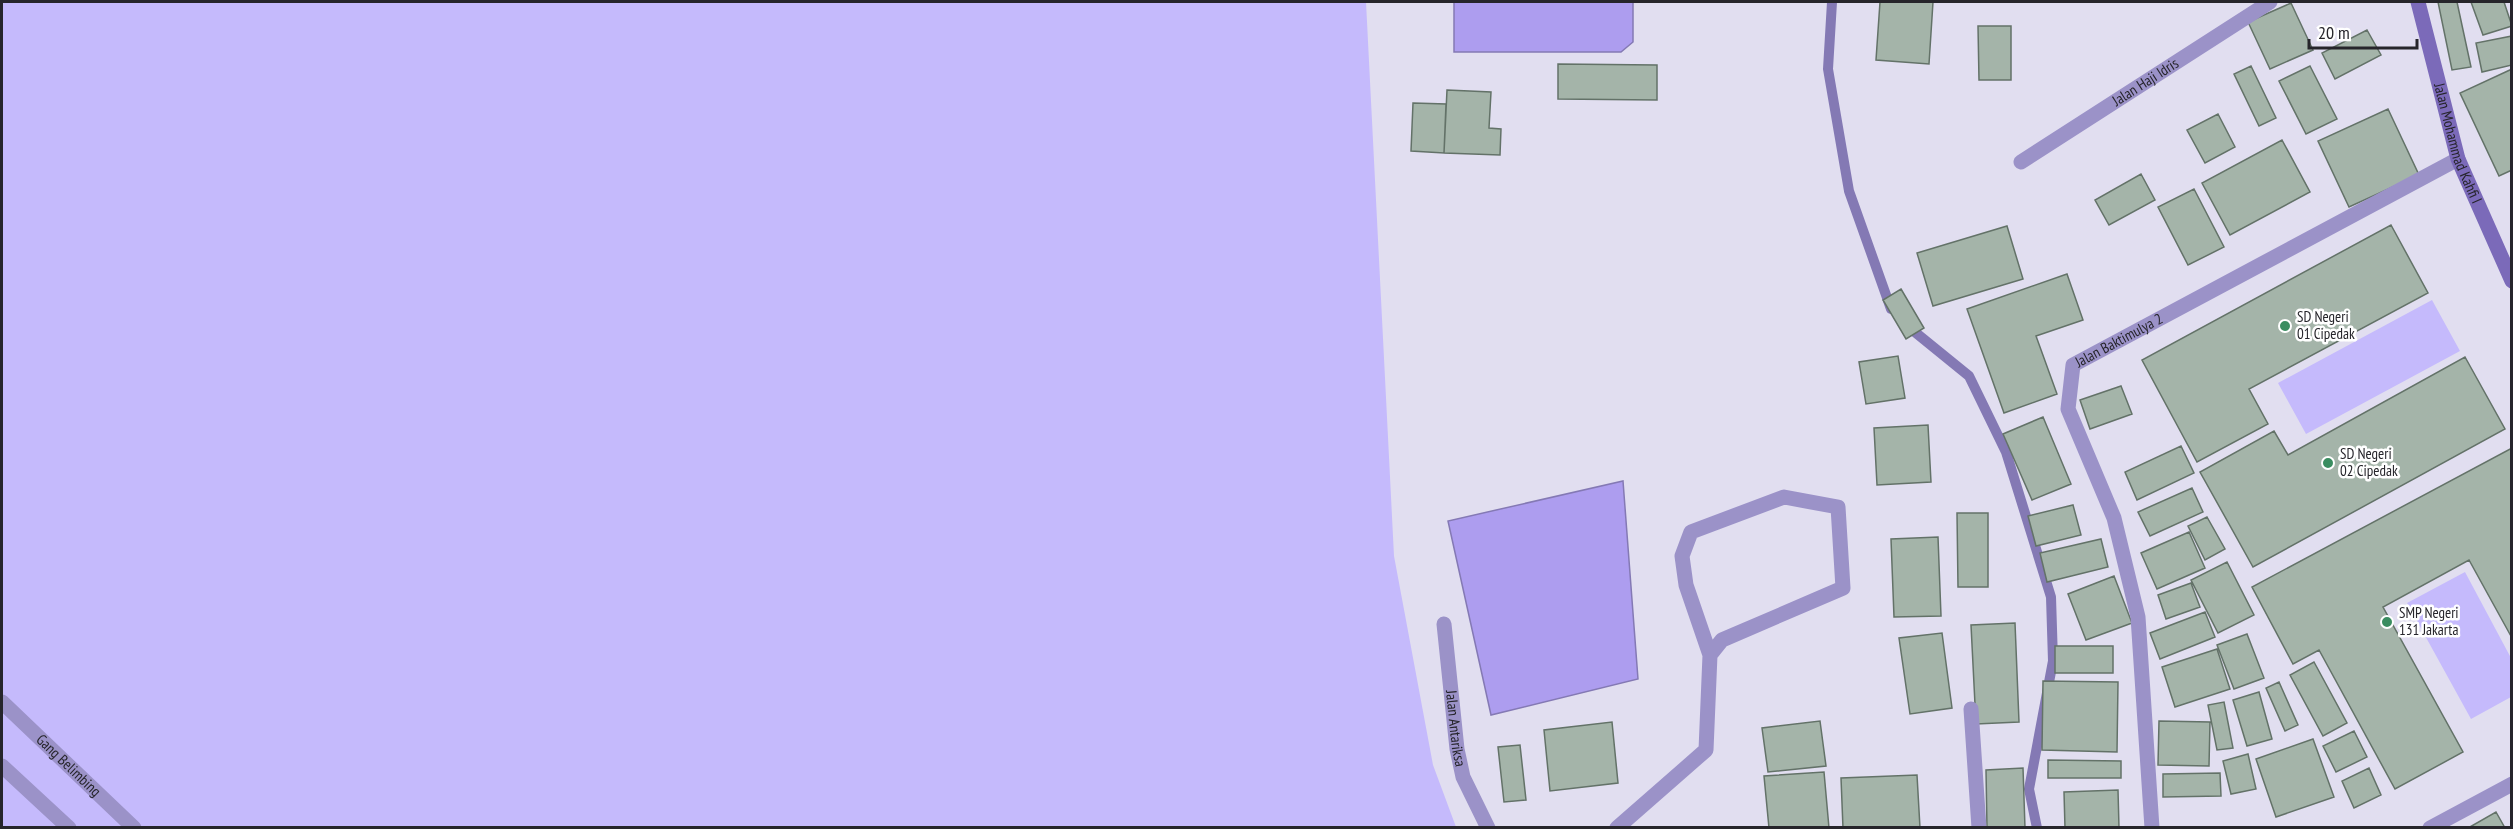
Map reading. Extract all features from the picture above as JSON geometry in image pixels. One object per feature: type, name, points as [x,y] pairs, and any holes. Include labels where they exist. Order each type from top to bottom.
[{"type":"main road","name":"Jalan Mohammad Kahfi I","points":[[2418,2],[2458,159],[2511,281]]},
{"type":"street","name":"Jalan Haji Idris","points":[[2021,162],[2270,2]]},
{"type":"street","name":"Jalan Baktimulya 2","points":[[2152,828],[2138,618],[2114,518],[2068,409],[2073,365],[2458,159]]},
{"type":"street","points":[[1617,828],[1706,750],[1710,656],[1686,585],[1682,556],[1691,532],[1784,497],[1838,507],[1843,588],[1722,640],[1710,656]]},
{"type":"street","name":"Jalan Antariksa","points":[[1444,624],[1457,749],[1463,777],[1488,828]]},
{"type":"street","name":"Gang Belimbing","points":[[2,702],[134,828]]},
{"type":"street","points":[[1971,709],[1979,828]]},
{"type":"street","points":[[2,766],[69,828]]},
{"type":"street","points":[[2430,828],[2511,784]]},
{"type":"shaded area","points":[[2,2],[1366,2],[1394,556],[1433,765],[1456,827],[2,828]]},
{"type":"shaded area","points":[[1454,2],[1633,2],[1633,42],[1621,52],[1454,52]]},
{"type":"shaded area","points":[[2432,300],[2460,351],[2306,434],[2278,383]]},
{"type":"shaded area","points":[[1623,481],[1638,679],[1491,715],[1448,521]]},
{"type":"shaded area","points":[[2465,572],[2511,658],[2511,697],[2471,719],[2407,603]]},
{"type":"building","points":[[1880,2],[1933,2],[1929,64],[1876,60]]},
{"type":"building","points":[[2438,2],[2457,2],[2471,67],[2452,70]]},
{"type":"building","points":[[2471,2],[2504,2],[2512,26],[2483,35]]},
{"type":"building","points":[[2291,3],[2313,50],[2270,69],[2248,22]]},
{"type":"building","points":[[1978,26],[2011,26],[2011,80],[1979,80]]},
{"type":"building","points":[[2367,30],[2381,55],[2335,79],[2322,53]]},
{"type":"building","points":[[2512,36],[2512,65],[2482,72],[2476,43]]},
{"type":"building","points":[[1558,64],[1657,65],[1657,100],[1558,99]]},
{"type":"building","points":[[2251,66],[2276,118],[2259,126],[2234,74]]},
{"type":"building","points":[[2310,66],[2337,119],[2306,134],[2279,81]]},
{"type":"building","points":[[2512,69],[2512,170],[2499,176],[2460,93]]},
{"type":"building","points":[[1447,90],[1491,92],[1489,128],[1501,129],[1500,155],[1444,153]]},
{"type":"building","points":[[1413,103],[1446,104],[1444,153],[1411,151]]},
{"type":"building","points":[[2388,109],[2419,175],[2349,207],[2318,141]]},
{"type":"building","points":[[2218,114],[2235,147],[2205,163],[2187,130]]},
{"type":"building","points":[[2282,140],[2310,192],[2230,235],[2202,183]]},
{"type":"building","points":[[2141,174],[2155,200],[2109,225],[2095,200]]},
{"type":"building","points":[[2194,189],[2224,247],[2188,265],[2158,207]]},
{"type":"building","name":"SD Negeri 01 Cipedak","points":[[2391,225],[2428,293],[2249,389],[2268,424],[2197,462],[2142,360]]},
{"type":"building","points":[[2007,226],[2023,279],[1933,306],[1917,253]]},
{"type":"building","points":[[2067,274],[2083,320],[2036,336],[2057,394],[2004,413],[1967,309]]},
{"type":"building","points":[[1901,289],[1924,328],[1906,339],[1883,300]]},
{"type":"building","points":[[1898,356],[1905,398],[1866,404],[1859,362]]},
{"type":"building","name":"SD Negeri 02 Cipedak","points":[[2465,357],[2505,429],[2253,567],[2200,472],[2274,431],[2288,455]]},
{"type":"building","points":[[2121,386],[2132,414],[2090,429],[2080,400]]},
{"type":"building","points":[[2043,417],[2071,484],[2032,500],[2003,434]]},
{"type":"building","points":[[1928,425],[1931,482],[1877,485],[1874,428]]},
{"type":"building","points":[[2181,446],[2194,473],[2137,500],[2125,472]]},
{"type":"building","name":"SMP Negeri 131 Jakarta","points":[[2512,448],[2512,638],[2469,560],[2383,607],[2463,752],[2395,789],[2319,650],[2293,664],[2252,587]]},
{"type":"building","points":[[2192,488],[2203,512],[2150,536],[2138,512]]},
{"type":"building","points":[[2073,505],[2081,535],[2036,546],[2028,516]]},
{"type":"building","points":[[1957,513],[1988,513],[1988,587],[1958,587]]},
{"type":"building","points":[[2207,517],[2225,549],[2205,560],[2188,526]]},
{"type":"building","points":[[2189,532],[2205,568],[2157,589],[2141,553]]},
{"type":"building","points":[[1938,537],[1941,616],[1894,617],[1891,539]]},
{"type":"building","points":[[2101,539],[2108,567],[2047,582],[2040,553]]},
{"type":"building","points":[[2227,562],[2254,615],[2218,633],[2191,580]]},
{"type":"building","points":[[2114,576],[2132,623],[2086,640],[2068,594]]},
{"type":"building","points":[[2191,583],[2200,607],[2166,619],[2158,595]]},
{"type":"building","points":[[2205,612],[2215,637],[2160,659],[2150,633]]},
{"type":"building","points":[[2015,623],[2019,722],[1976,724],[1971,625]]},
{"type":"building","points":[[1942,633],[1952,708],[1910,714],[1899,638]]},
{"type":"building","points":[[2247,634],[2264,678],[2234,689],[2217,645]]},
{"type":"building","points":[[2055,646],[2113,646],[2113,673],[2055,673]]},
{"type":"building","points":[[2217,649],[2230,689],[2175,707],[2162,667]]},
{"type":"building","points":[[2314,662],[2347,723],[2323,736],[2290,675]]},
{"type":"building","points":[[2043,681],[2118,682],[2117,752],[2042,750]]},
{"type":"building","points":[[2279,682],[2298,725],[2285,731],[2266,688]]},
{"type":"building","points":[[2259,692],[2272,739],[2247,746],[2233,700]]},
{"type":"building","points":[[2224,702],[2233,748],[2217,750],[2208,705]]},
{"type":"building","points":[[1820,721],[1826,766],[1768,772],[1762,728]]},
{"type":"building","points":[[2159,721],[2210,722],[2209,766],[2158,765]]},
{"type":"building","points":[[1612,722],[1618,783],[1550,791],[1544,730]]},
{"type":"building","points":[[2354,731],[2367,757],[2336,772],[2323,746]]},
{"type":"building","points":[[2313,739],[2334,797],[2276,817],[2256,759]]},
{"type":"building","points":[[1520,745],[1526,800],[1504,802],[1498,747]]},
{"type":"building","points":[[2248,754],[2256,789],[2231,794],[2223,761]]},
{"type":"building","points":[[2048,760],[2121,761],[2121,778],[2048,778]]},
{"type":"building","points":[[2023,768],[2025,828],[1987,828],[1986,770]]},
{"type":"building","points":[[2369,768],[2381,795],[2354,808],[2342,781]]},
{"type":"building","points":[[1824,772],[1829,828],[1769,828],[1764,776]]},
{"type":"building","points":[[2220,773],[2221,796],[2163,797],[2163,774]]},
{"type":"building","points":[[1917,775],[1920,828],[1843,828],[1841,778]]},
{"type":"building","points":[[2118,790],[2119,828],[2065,828],[2064,792]]},
{"type":"building","points":[[2496,812],[2505,828],[2468,828]]},
{"type":"waterway","points":[[1832,2],[1828,69],[1849,191],[1891,309]]},
{"type":"waterway","points":[[1905,324],[1969,376],[2006,452],[2051,597],[2053,661],[2029,789],[2037,828]]},
{"type":"place","name":"SD Negeri 01 Cipedak","points":[[2285,326]]},
{"type":"place","name":"SD Negeri 02 Cipedak","points":[[2328,463]]},
{"type":"place","name":"SMP Negeri 131 Jakarta","points":[[2387,622]]}]
